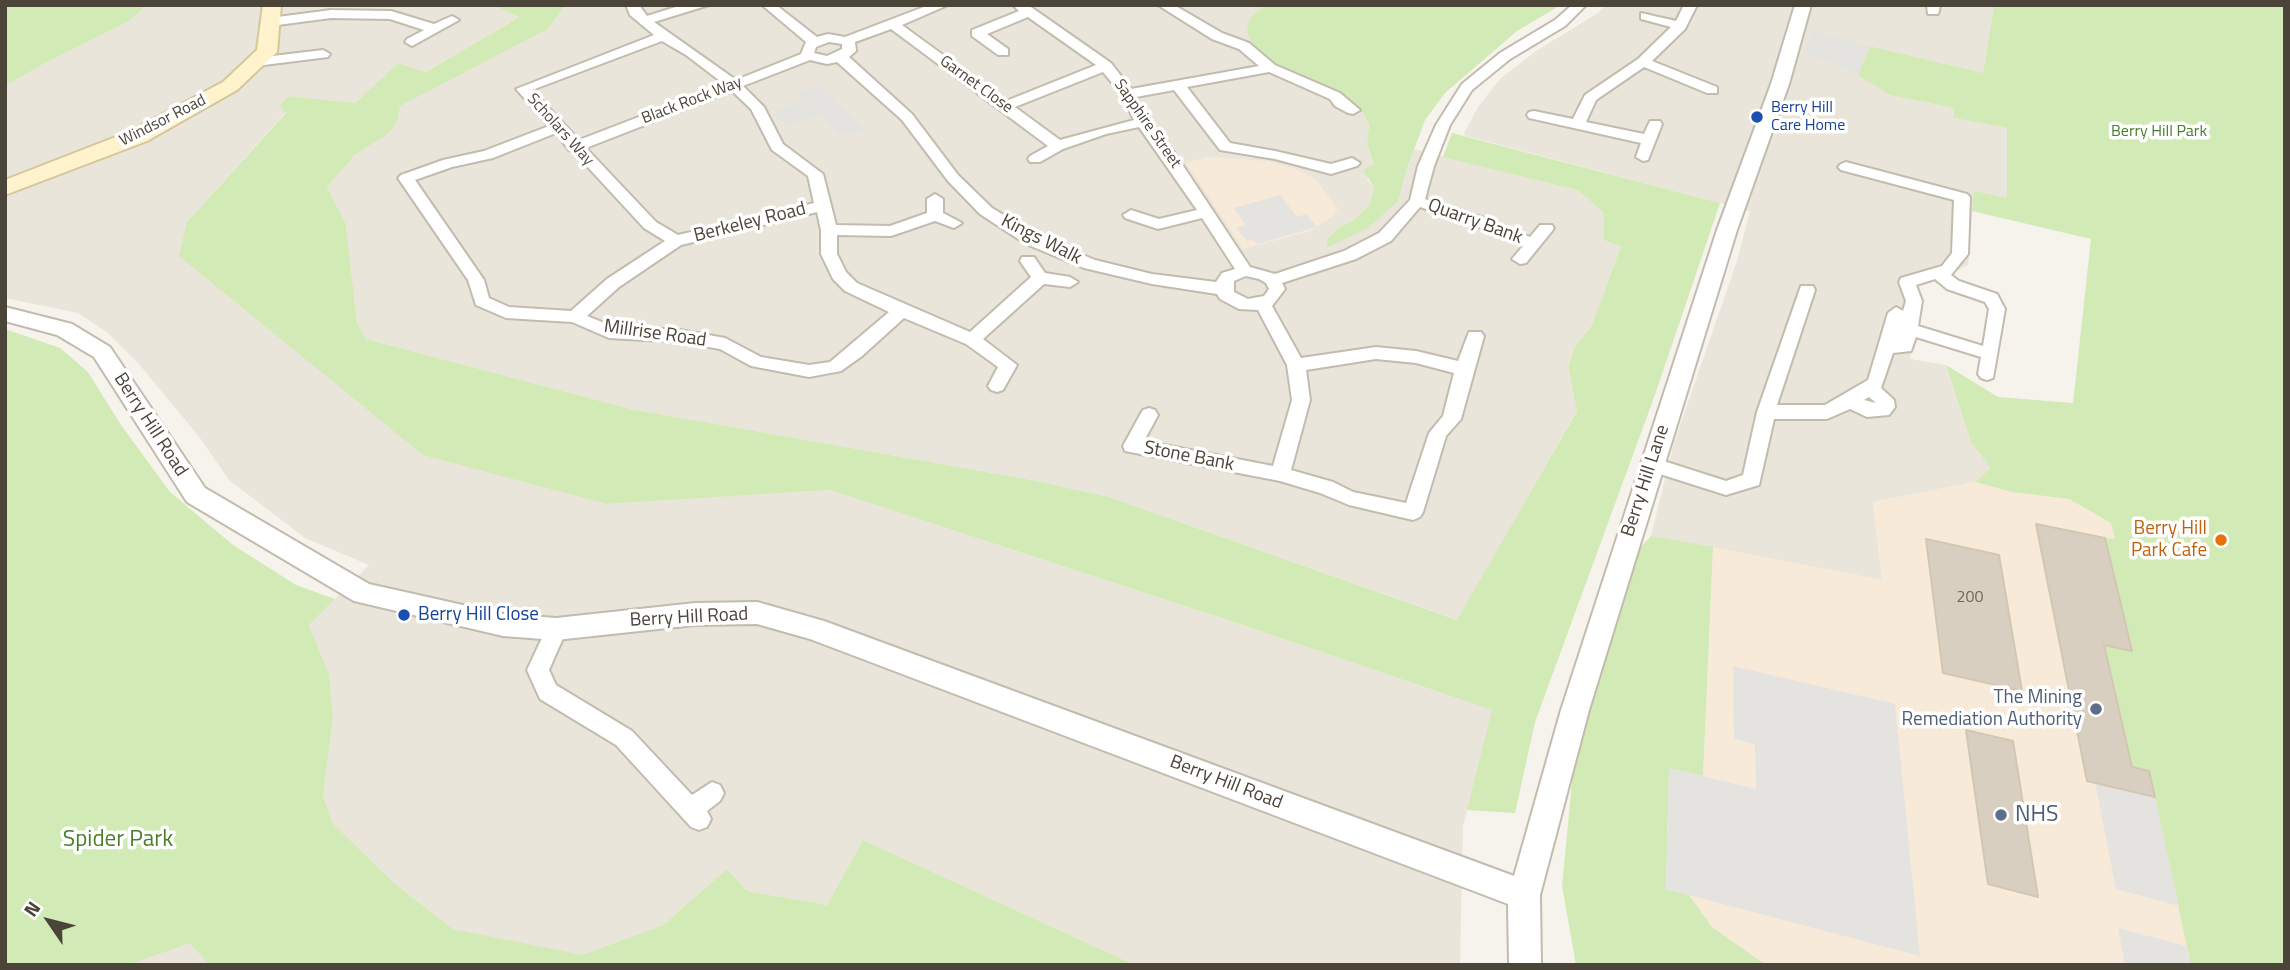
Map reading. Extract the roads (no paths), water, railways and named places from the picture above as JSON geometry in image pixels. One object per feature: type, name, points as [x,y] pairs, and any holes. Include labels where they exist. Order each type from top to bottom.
[{"type":"main road","name":"Windsor Road","points":[[5,188],[139,136],[230,86],[267,52],[271,14]]},
{"type":"street","points":[[632,5],[663,36],[708,64],[734,85],[757,107],[777,147],[815,174],[829,230],[829,254],[839,275],[851,287],[972,340],[1008,365],[1026,369]]},
{"type":"street","points":[[646,20],[703,5]]},
{"type":"street","points":[[768,5],[820,60],[841,57],[849,51],[846,41]]},
{"type":"street","points":[[812,49],[835,38],[846,41],[894,25],[942,5]]},
{"type":"street","points":[[1164,5],[1217,36],[1244,46],[1270,68],[1335,96],[1340,106]]},
{"type":"street","points":[[1273,280],[1350,255],[1385,237],[1417,201],[1426,166],[1443,125],[1467,87],[1505,56],[1560,23],[1580,5]]},
{"type":"street","points":[[1578,123],[1590,97],[1643,62],[1680,26],[1691,5]]},
{"type":"street","name":"Berry Hill Lane","points":[[1525,965],[1524,895],[1575,710],[1651,464],[1727,230],[1780,84],[1803,5]]},
{"type":"street","points":[[1003,52],[977,33],[1024,9]]},
{"type":"street","name":"Sapphire Street","points":[[1024,9],[1106,66],[1128,94],[1143,122],[1171,158],[1245,271]]},
{"type":"street","points":[[271,14],[391,15],[435,29]]},
{"type":"street","points":[[1646,16],[1680,26]]},
{"type":"street","points":[[412,43],[452,20]]},
{"type":"street","name":"Garnet Close","points":[[894,25],[1058,146]]},
{"type":"street","name":"Scholars Way","points":[[663,36],[523,89],[574,147],[650,225],[676,242]]},
{"type":"street","name":"Black Rock Way","points":[[574,147],[734,85],[812,49]]},
{"type":"street","points":[[256,62],[323,54]]},
{"type":"street","name":"Kings Walk","points":[[841,57],[907,117],[953,178],[986,211],[1032,240],[1090,264],[1152,279],[1224,289]]},
{"type":"street","points":[[1643,62],[1712,90]]},
{"type":"street","points":[[1006,106],[1106,66]]},
{"type":"street","points":[[1128,94],[1270,68]]},
{"type":"street","points":[[1177,85],[1225,147],[1275,155],[1330,173],[1352,163]]},
{"type":"street","points":[[1534,115],[1650,140]]},
{"type":"street","points":[[1035,159],[1058,146],[1102,131],[1143,122]]},
{"type":"street","points":[[1643,157],[1655,124]]},
{"type":"street","name":"Millrise Road","points":[[557,128],[488,155],[449,163],[405,178],[476,280],[482,301],[506,312],[575,317],[609,332],[680,337],[725,345],[757,362],[809,371],[835,367],[856,352],[902,310]]},
{"type":"street","points":[[1846,167],[1962,197],[1960,254],[1948,270],[1908,282],[1914,301],[1905,347],[1886,347]]},
{"type":"street","points":[[935,199],[935,216]]},
{"type":"street","name":"Quarry Bank","points":[[1417,201],[1478,221],[1533,244]]},
{"type":"street","name":"Berkeley Road","points":[[575,317],[613,284],[676,242],[824,205]]},
{"type":"street","points":[[1131,215],[1158,224],[1207,212]]},
{"type":"street","points":[[829,230],[891,230],[935,216],[954,223]]},
{"type":"street","name":"Quarry Bank","points":[[1520,259],[1546,229]]},
{"type":"street","points":[[1028,261],[1040,278],[1070,282]]},
{"type":"street","points":[[1245,271],[1264,274],[1273,280],[1277,289],[1275,295],[1263,304],[1240,304],[1231,300],[1224,289],[1228,277],[1245,271]]},
{"type":"street","points":[[1938,272],[1954,285],[1991,298],[1997,309],[1987,374]]},
{"type":"street","points":[[972,340],[1040,278]]},
{"type":"street","points":[[1651,464],[1726,488],[1752,480],[1766,412],[1807,290]]},
{"type":"street","points":[[1263,304],[1296,365],[1301,400],[1280,474]]},
{"type":"street","points":[[1766,412],[1826,412],[1850,401],[1876,383],[1896,313]]},
{"type":"street","name":"Berry Hill Road","points":[[5,314],[64,329],[102,352],[195,495],[363,593],[503,625],[556,629],[695,614],[757,613],[814,629],[1524,895]]},
{"type":"street","points":[[1908,328],[1990,354]]},
{"type":"street","points":[[1296,365],[1376,353],[1416,357],[1464,369],[1475,337]]},
{"type":"street","points":[[997,386],[1008,365]]},
{"type":"street","name":"Stone Bank","points":[[1149,415],[1132,446],[1280,474],[1326,487],[1349,498],[1413,512],[1438,433],[1452,419],[1464,369]]},
{"type":"street","points":[[1850,401],[1867,410],[1883,410],[1886,407],[1885,400],[1869,388]]},
{"type":"street","points":[[556,629],[538,670],[548,692],[624,738],[695,814],[712,793]]},
{"type":"place","name":"Berry Hill Care Home","points":[[1757,117]]},
{"type":"place","name":"Berry Hill Park Cafe","points":[[2221,540]]},
{"type":"place","name":"Berry Hill Close","points":[[404,615]]},
{"type":"place","name":"The Mining Remediation Authority","points":[[2096,709]]},
{"type":"place","name":"NHS","points":[[2001,815]]},
{"type":"park label","name":"Berry Hill Park","points":[[2159,132]]},
{"type":"park label","name":"Spider Park","points":[[118,840]]}]
